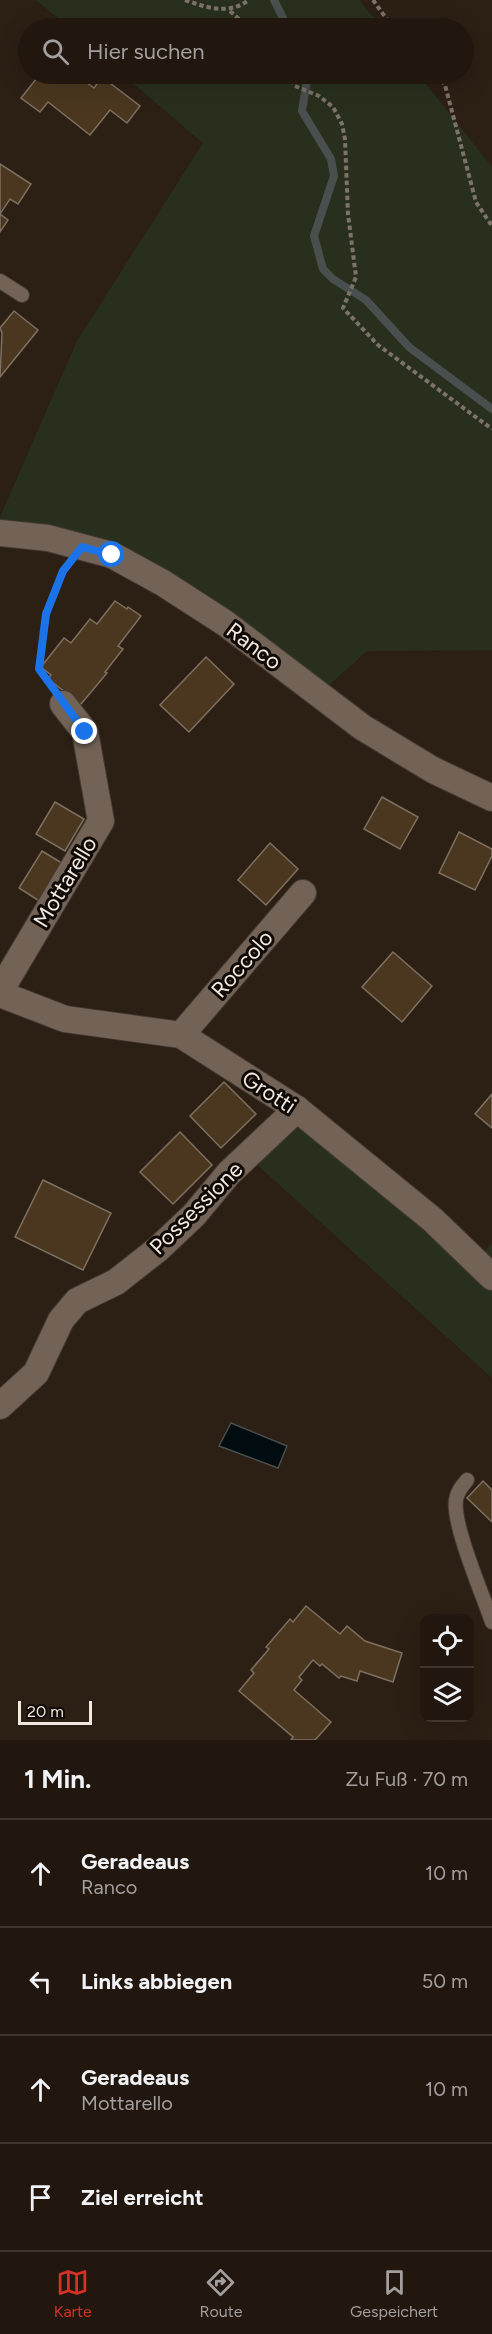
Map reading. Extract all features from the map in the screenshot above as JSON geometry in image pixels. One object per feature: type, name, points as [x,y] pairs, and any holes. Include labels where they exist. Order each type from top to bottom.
[{"type":"street","name":"Ranco","points":[[0,533],[48,538],[112,555],[163,583],[225,623],[362,727],[433,770],[492,798]]},
{"type":"street","name":"Mottarello","points":[[0,993],[101,821],[85,732],[63,704]]},
{"type":"street","name":"Roccolo","points":[[181,1035],[303,893]]},
{"type":"street","name":"Grotti","points":[[0,993],[65,1019],[181,1035],[297,1109],[433,1220],[492,1277]]},
{"type":"street","name":"Possessione","points":[[0,1406],[36,1373],[61,1320],[77,1301],[116,1282],[158,1249],[194,1215],[229,1173],[297,1109]]},
{"type":"lane","points":[[0,281],[22,295]]},
{"type":"lane","points":[[467,1480],[459,1489],[456,1512],[492,1622]]},
{"type":"path","points":[[184,0],[214,9],[229,10],[240,7],[249,0]]},
{"type":"path","points":[[373,0],[386,18]]},
{"type":"path","points":[[229,10],[238,18]]},
{"type":"path","points":[[294,84],[319,96],[333,107],[342,124],[345,139],[348,214],[356,277],[343,308],[378,345],[492,429]]},
{"type":"path","points":[[444,84],[476,202],[492,226]]},
{"type":"path","points":[[63,704],[39,669],[46,614],[63,571],[82,547]]},
{"type":"green space","points":[[36,0],[359,0],[374,18],[58,18]]},
{"type":"green space","points":[[134,84],[426,84],[492,167],[492,650],[367,651],[318,695],[163,583],[0,533],[0,517],[77,341],[203,143]]},
{"type":"green space","points":[[294,1109],[481,1256],[492,1243],[492,1378],[252,1160]]},
{"type":"shaded area","points":[[231,1423],[287,1446],[278,1468],[219,1446]]},
{"type":"building","points":[[32,84],[89,84],[94,88],[97,84],[111,84],[140,106],[127,123],[110,110],[90,135],[48,102],[40,112],[21,98]]},
{"type":"building","points":[[0,164],[31,184],[18,204],[10,199],[0,214]]},
{"type":"building","points":[[0,214],[8,220],[0,232]]},
{"type":"building","points":[[14,311],[38,330],[0,377],[2,333],[0,328]]},
{"type":"building","points":[[115,601],[141,616],[118,646],[123,649],[105,672],[107,673],[81,704],[48,679],[51,675],[41,667],[64,638],[71,643],[90,619],[97,624]]},
{"type":"building","points":[[206,657],[234,684],[189,732],[160,705]]},
{"type":"building","points":[[382,797],[418,817],[400,849],[364,829]]},
{"type":"building","points":[[55,802],[84,819],[65,851],[36,834]]},
{"type":"building","points":[[459,832],[492,849],[492,856],[475,890],[439,873]]},
{"type":"building","points":[[270,843],[298,869],[266,905],[238,880]]},
{"type":"building","points":[[42,851],[70,868],[47,906],[19,888]]},
{"type":"building","points":[[393,952],[432,986],[402,1022],[362,987]]},
{"type":"building","points":[[224,1082],[256,1114],[221,1148],[190,1116]]},
{"type":"building","points":[[492,1094],[492,1128],[475,1114]]},
{"type":"building","points":[[180,1132],[212,1165],[173,1204],[140,1172]]},
{"type":"building","points":[[43,1180],[111,1213],[83,1270],[15,1237]]},
{"type":"building","points":[[483,1481],[492,1490],[492,1522],[467,1498]]},
{"type":"building","points":[[306,1606],[340,1634],[347,1626],[365,1641],[402,1653],[393,1682],[360,1671],[357,1681],[341,1676],[339,1678],[322,1664],[320,1666],[313,1660],[299,1677],[302,1680],[294,1690],[331,1722],[315,1740],[291,1740],[293,1737],[239,1691],[254,1673],[251,1670],[269,1649],[266,1647],[290,1619],[293,1622]]},
{"type":"waterway","points":[[274,0],[283,18]]},
{"type":"waterway","points":[[306,84],[302,111],[331,159],[334,176],[314,236],[323,269],[333,279],[366,300],[409,347],[492,409]]},
{"type":"route","points":[[85,732],[39,669],[46,614],[63,571],[82,547],[112,555]]}]
